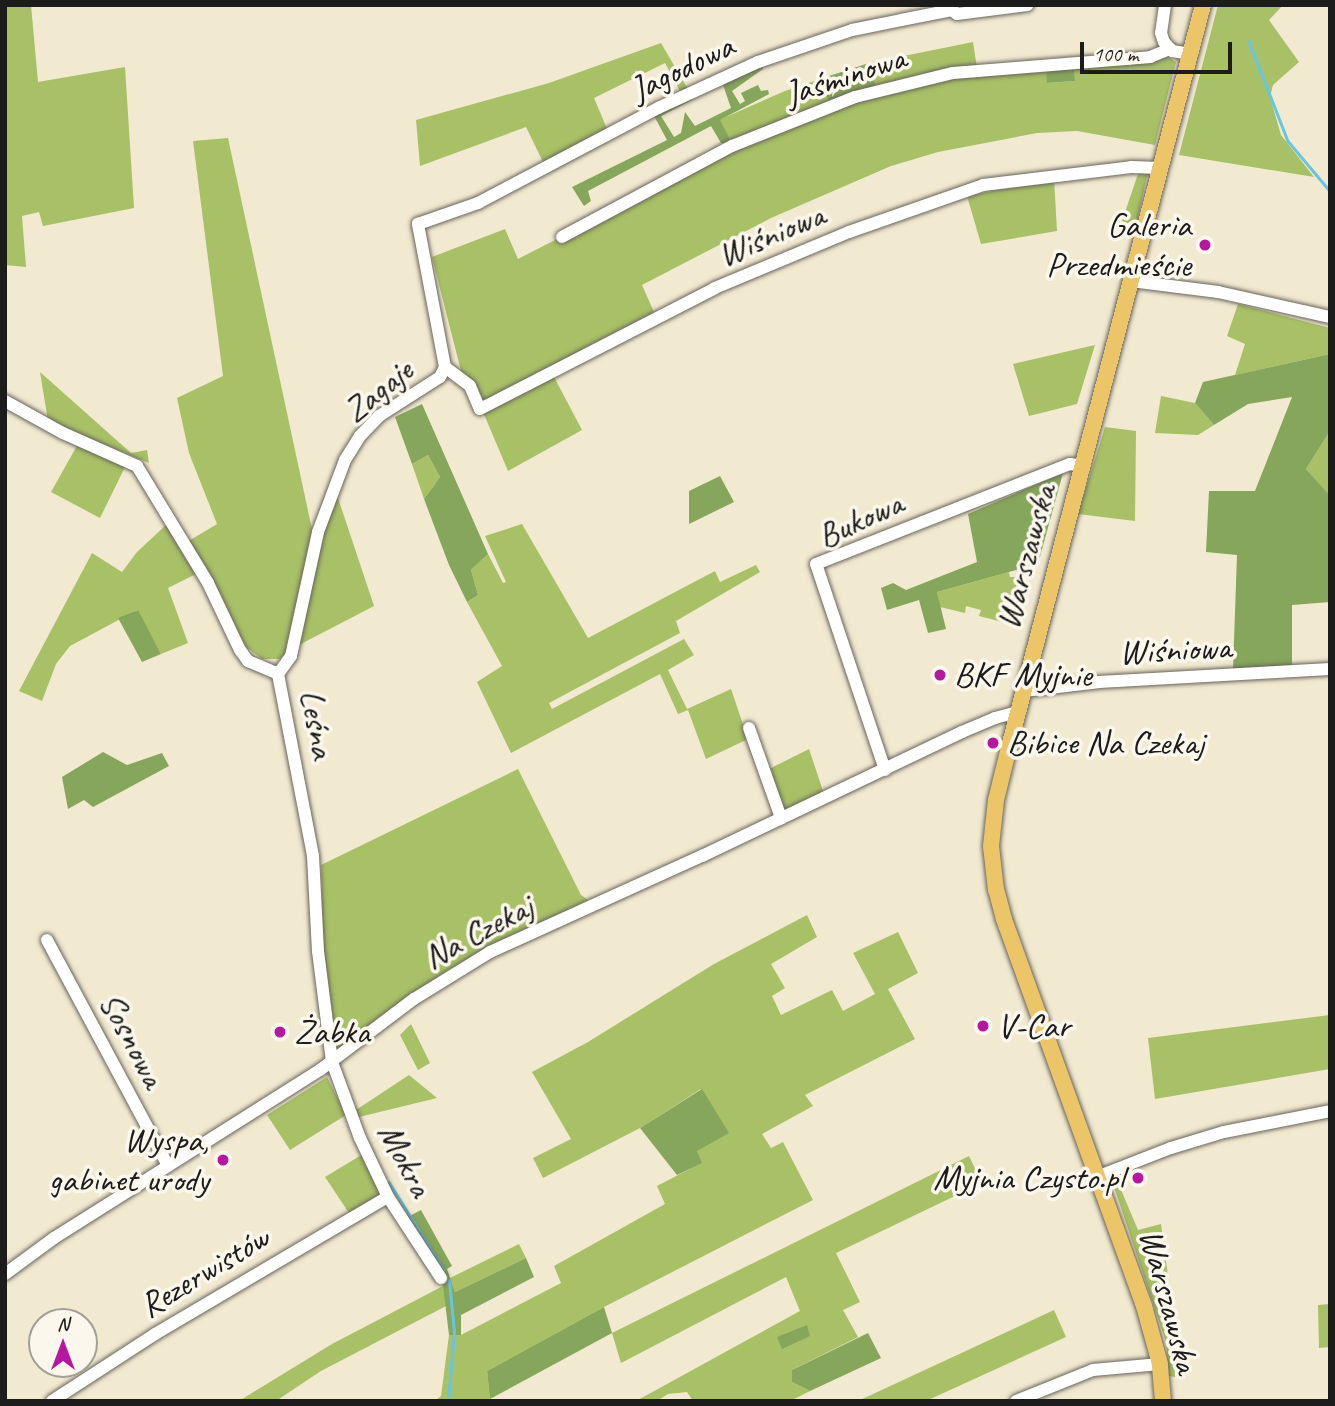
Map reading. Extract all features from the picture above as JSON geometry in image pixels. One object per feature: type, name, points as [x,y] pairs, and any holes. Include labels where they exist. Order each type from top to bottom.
[{"type":"main road","name":"Warszawska","points":[[1163,1401],[1160,1364],[1144,1306],[1020,967],[996,890],[991,854],[993,821],[1018,712],[1203,5]]},
{"type":"street","name":"Jagodowa","points":[[418,224],[478,203],[658,108],[758,62],[852,30],[889,22],[952,10],[957,14],[1027,5]]},
{"type":"street","points":[[1165,5],[1162,38],[1170,49],[1191,54]]},
{"type":"street","name":"Jaśminowa","points":[[562,237],[732,146],[855,97],[953,74],[1150,57],[1170,49]]},
{"type":"street","name":"Wiśniowa","points":[[444,367],[470,386],[480,410],[715,288],[849,232],[984,185],[1131,167],[1161,168]]},
{"type":"street","name":"Zagaje","points":[[278,674],[291,656],[318,532],[345,460],[360,436],[379,416],[440,377],[444,367],[418,224]]},
{"type":"street","points":[[1131,281],[1218,292],[1330,317]]},
{"type":"street","name":"Leśna","points":[[5,401],[63,433],[137,466],[208,583],[240,650],[248,661],[278,674],[313,856],[318,951],[332,1062]]},
{"type":"street","name":"Bukowa","points":[[884,770],[816,564],[1070,464],[1082,466]]},
{"type":"street","name":"Wiśniowa","points":[[1024,691],[1099,682],[1330,669]]},
{"type":"street","name":"Na Czekaj","points":[[5,1274],[54,1238],[332,1062],[414,999],[490,953],[995,718],[1018,712]]},
{"type":"street","points":[[749,728],[781,818]]},
{"type":"street","name":"Sosnowa","points":[[47,940],[168,1167]]},
{"type":"street","name":"Mokra","points":[[332,1062],[360,1138],[388,1197],[441,1278]]},
{"type":"street","points":[[1098,1176],[1171,1148],[1224,1132],[1330,1111]]},
{"type":"street","name":"Rezerwistów","points":[[52,1401],[188,1313],[388,1197]]},
{"type":"street","points":[[1016,1401],[1093,1370],[1160,1364]]},
{"type":"green space","points":[[5,5],[31,5],[38,82],[125,67],[134,208],[43,226],[39,212],[22,216],[26,267],[5,265]]},
{"type":"green space","points":[[1218,5],[1283,5],[1269,20],[1299,62],[1273,85],[1270,97],[1281,135],[1314,177],[1179,155]]},
{"type":"green space","points":[[973,42],[977,68],[876,87],[869,63]]},
{"type":"green space","points":[[661,43],[689,91],[681,93],[665,63],[594,98],[608,131],[544,164],[526,127],[420,166],[416,120],[549,83]]},
{"type":"green space","points":[[1168,57],[1176,62],[1155,145],[1077,131],[1037,133],[938,152],[891,166],[771,218],[642,285],[654,312],[484,402],[461,371],[432,257],[505,229],[518,259],[693,169],[814,114],[932,80],[1046,67],[1048,83],[1075,81],[1074,65]]},
{"type":"green space","points":[[869,63],[876,87],[828,102],[823,78]]},
{"type":"green space","points":[[762,64],[763,69],[732,91],[740,104],[745,101],[741,93],[758,85],[761,91],[768,90],[769,94],[720,120],[732,143],[721,143],[711,126],[588,191],[591,201],[584,206],[572,187],[667,140],[653,114],[691,96],[692,100],[661,116],[674,137],[681,133],[685,112],[695,126],[731,108],[722,82]]},
{"type":"green space","points":[[1074,65],[1075,81],[1047,83],[1046,67]]},
{"type":"green space","points":[[823,78],[828,102],[732,143],[719,120],[785,91]]},
{"type":"green space","points":[[228,138],[313,534],[290,647],[280,659],[262,659],[245,646],[187,542],[217,524],[189,453],[177,398],[223,376],[193,141]]},
{"type":"green space","points":[[1139,171],[1148,171],[1137,222],[1121,224]]},
{"type":"green space","points":[[1054,179],[1057,231],[981,244],[967,196]]},
{"type":"green space","points":[[1238,304],[1330,328],[1330,354],[1235,375],[1245,344],[1227,336]]},
{"type":"green space","points":[[1095,345],[1077,404],[1029,416],[1013,364]]},
{"type":"green space","points":[[1330,354],[1330,431],[1306,469],[1330,496],[1330,602],[1292,605],[1292,668],[1233,669],[1237,555],[1206,552],[1209,491],[1255,491],[1292,397],[1248,404],[1214,425],[1195,403],[1203,382]]},
{"type":"green space","points":[[40,372],[131,453],[147,450],[149,463],[48,421]]},
{"type":"green space","points":[[553,375],[582,430],[508,471],[483,412]]},
{"type":"green space","points":[[1161,396],[1195,403],[1214,425],[1198,435],[1155,433]]},
{"type":"green space","points":[[422,404],[488,554],[471,570],[478,595],[467,602],[449,565],[424,499],[440,477],[428,455],[412,464],[395,417]]},
{"type":"green space","points":[[1105,427],[1136,431],[1135,521],[1078,514]]},
{"type":"green space","points":[[1330,431],[1330,496],[1329,496],[1306,469]]},
{"type":"green space","points":[[78,444],[126,465],[100,518],[51,492]]},
{"type":"green space","points":[[428,455],[440,477],[424,499],[412,464]]},
{"type":"green space","points":[[1063,473],[1038,564],[937,592],[946,629],[928,633],[919,600],[887,610],[881,588],[893,583],[906,590],[977,562],[968,514]]},
{"type":"green space","points":[[720,476],[734,502],[689,524],[689,491]]},
{"type":"green space","points":[[335,489],[374,606],[297,646],[321,536]]},
{"type":"green space","points":[[167,524],[196,574],[168,588],[188,643],[161,654],[137,610],[70,646],[56,664],[42,701],[19,691],[92,553],[122,572],[137,552]]},
{"type":"green space","points":[[522,524],[588,638],[715,571],[720,582],[756,565],[760,572],[676,621],[680,633],[549,703],[552,709],[684,639],[694,655],[668,670],[687,709],[731,689],[748,739],[706,759],[688,710],[678,714],[660,674],[511,753],[477,682],[502,666],[467,602],[478,595],[471,570],[488,554],[503,583],[506,582],[485,536]]},
{"type":"green space","points":[[1009,572],[1010,577],[1023,577],[1010,624],[979,616],[981,610],[966,606],[965,613],[940,607],[937,592]]},
{"type":"green space","points":[[138,610],[161,654],[142,662],[118,618]]},
{"type":"green space","points":[[809,749],[824,794],[783,813],[767,770]]},
{"type":"green space","points":[[103,752],[127,765],[162,753],[169,766],[93,807],[84,800],[68,809],[62,777]]},
{"type":"green space","points":[[518,769],[581,895],[588,900],[450,969],[341,1048],[337,1047],[333,1041],[323,946],[321,865]]},
{"type":"green space","points":[[807,915],[817,937],[771,964],[785,988],[772,996],[781,1015],[832,990],[843,1011],[875,994],[853,953],[898,932],[918,973],[888,989],[915,1039],[805,1095],[813,1106],[762,1134],[771,1148],[783,1142],[813,1200],[604,1307],[487,1371],[490,1399],[435,1401],[441,1396],[449,1335],[461,1335],[561,1283],[554,1266],[665,1204],[657,1186],[701,1163],[697,1151],[701,1089],[640,1128],[543,1178],[533,1158],[571,1139],[532,1072],[588,1042],[714,964]]},
{"type":"green space","points":[[1330,1015],[1330,1069],[1155,1099],[1148,1038]]},
{"type":"green space","points":[[411,1024],[430,1063],[418,1070],[400,1035]]},
{"type":"green space","points":[[409,1075],[437,1098],[359,1117],[356,1110]]},
{"type":"green space","points":[[327,1077],[346,1115],[290,1150],[267,1115]]},
{"type":"green space","points":[[702,1089],[729,1133],[697,1151],[702,1163],[677,1175],[640,1128]]},
{"type":"green space","points":[[363,1154],[382,1194],[373,1203],[349,1213],[325,1177]]},
{"type":"green space","points":[[969,1156],[982,1183],[836,1253],[860,1302],[843,1310],[858,1337],[792,1370],[792,1382],[810,1391],[790,1401],[693,1401],[687,1392],[668,1394],[657,1401],[636,1401],[800,1311],[786,1277],[621,1363],[612,1333]]},
{"type":"green space","points":[[1114,1173],[1138,1230],[1161,1224],[1168,1275],[1167,1302],[1172,1303],[1175,1377],[1169,1376],[1166,1342],[1110,1175]]},
{"type":"green space","points":[[421,1210],[452,1266],[447,1269],[455,1292],[526,1258],[534,1277],[461,1315],[461,1335],[449,1335],[443,1286],[400,1221]]},
{"type":"green space","points":[[519,1244],[526,1258],[455,1292],[450,1278]]},
{"type":"green space","points":[[443,1286],[448,1305],[321,1371],[276,1401],[239,1401],[332,1344]]},
{"type":"green space","points":[[1330,1304],[1330,1347],[1319,1348],[1318,1305]]},
{"type":"green space","points":[[604,1307],[612,1333],[490,1399],[487,1371]]},
{"type":"green space","points":[[1054,1310],[1066,1337],[926,1401],[858,1401]]},
{"type":"green space","points":[[807,1325],[810,1336],[782,1349],[777,1337]]},
{"type":"green space","points":[[868,1333],[881,1358],[810,1391],[792,1382],[792,1370]]},
{"type":"waterway","points":[[1249,41],[1288,141],[1330,191]]},
{"type":"waterway","points":[[389,1182],[444,1270]]},
{"type":"waterway","points":[[448,1401],[454,1332],[449,1281]]},
{"type":"place","name":"Galeria Przedmieście","points":[[1205,245]]},
{"type":"place","name":"BKF Myjnie","points":[[940,675]]},
{"type":"place","name":"Bibice Na Czekaj","points":[[993,743]]},
{"type":"place","name":"V-Car","points":[[983,1026]]},
{"type":"place","name":"Żabka","points":[[280,1032]]},
{"type":"place","name":"Wyspa, gabinet urody","points":[[223,1160]]},
{"type":"place","name":"Myjnia Czysto.pl","points":[[1138,1178]]}]
